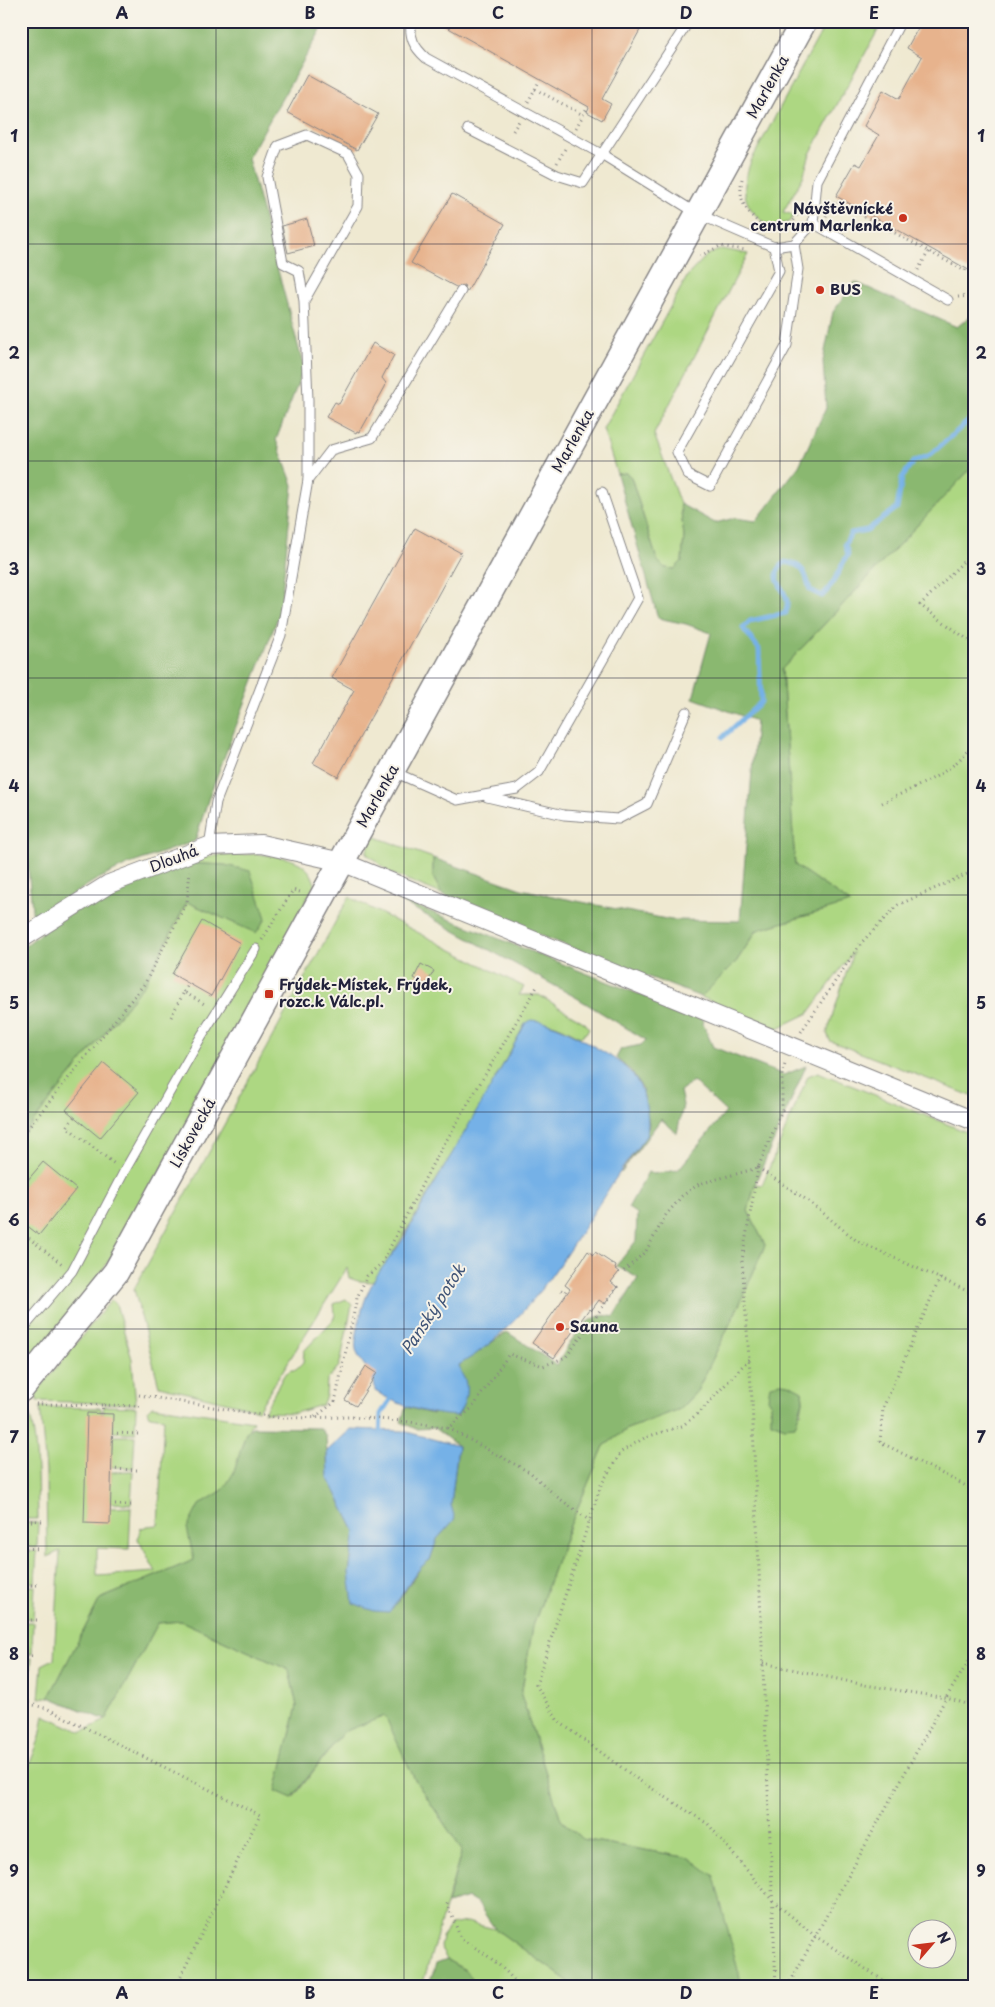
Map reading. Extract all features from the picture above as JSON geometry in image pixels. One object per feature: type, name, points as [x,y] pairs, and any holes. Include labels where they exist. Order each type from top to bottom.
[{"type":"main road","name":"Marlenka","points":[[342,862],[804,21]]},
{"type":"main road","name":"Lískovecká","points":[[26,1397],[116,1272],[342,862]]},
{"type":"street","name":"Dlouhá","points":[[21,939],[109,884],[201,849],[262,844],[342,862],[974,1121]]},
{"type":"lane","points":[[411,21],[410,32],[415,48],[426,58],[603,155],[698,214],[774,246],[794,244],[813,223],[817,181],[901,21]]},
{"type":"lane","points":[[468,130],[557,175],[583,183],[689,21]]},
{"type":"lane","points":[[201,849],[216,802],[281,635],[308,480],[308,400],[304,301],[299,271],[283,263],[267,177],[278,146],[307,135],[348,154],[359,174],[358,206],[304,301]]},
{"type":"lane","points":[[813,223],[948,300]]},
{"type":"lane","points":[[774,246],[779,271],[677,452],[688,475],[710,486],[787,345],[798,269],[794,244]]},
{"type":"lane","points":[[308,480],[331,450],[372,438],[461,291]]},
{"type":"lane","points":[[392,770],[457,800],[517,789],[539,772],[638,598],[602,492]]},
{"type":"lane","points":[[484,796],[564,815],[618,819],[647,804],[686,712]]},
{"type":"lane","points":[[21,1331],[72,1272],[125,1170],[217,1011],[256,949]]},
{"type":"lane","points":[[21,1738],[23,1702]]},
{"type":"path","points":[[535,89],[540,80]]},
{"type":"path","points":[[922,262],[930,249]]},
{"type":"path","points":[[970,555],[920,604],[974,644]]},
{"type":"path","points":[[882,803],[952,767],[969,750],[974,740]]},
{"type":"path","points":[[21,1137],[145,983],[187,902],[201,849]]},
{"type":"path","points":[[776,1986],[742,1260],[758,1168],[782,1110],[782,1074],[791,1046],[861,943],[898,905],[974,871]]},
{"type":"path","points":[[171,1017],[189,984]]},
{"type":"path","points":[[314,1418],[335,1402],[357,1298],[367,1276],[382,1263],[433,1163],[538,985]]},
{"type":"path","points":[[184,992],[217,1011]]},
{"type":"path","points":[[74,1117],[67,1127],[125,1170]]},
{"type":"path","points":[[624,1271],[646,1251],[666,1215],[682,1196],[699,1184],[758,1168],[807,1200],[857,1241],[974,1294]]},
{"type":"path","points":[[21,1232],[72,1272]]},
{"type":"path","points":[[940,1278],[883,1408],[880,1442],[974,1490]]},
{"type":"path","points":[[448,1428],[472,1408],[509,1354],[543,1366],[566,1357],[617,1287],[614,1285]]},
{"type":"path","points":[[562,1290],[565,1292],[568,1287]]},
{"type":"path","points":[[748,1359],[700,1412],[682,1426],[646,1437],[621,1452],[601,1486],[536,1685],[558,1721],[640,1781],[708,1824],[772,1900],[815,1936],[892,1986]]},
{"type":"path","points":[[139,1396],[280,1418],[352,1417],[392,1420],[448,1428],[531,1472],[556,1496],[590,1520]]},
{"type":"path","points":[[26,1397],[103,1405],[140,1406]]},
{"type":"path","points":[[102,1414],[103,1405]]},
{"type":"path","points":[[112,1433],[139,1434]]},
{"type":"path","points":[[111,1469],[137,1470]]},
{"type":"path","points":[[110,1505],[135,1505]]},
{"type":"path","points":[[21,1521],[42,1521]]},
{"type":"path","points":[[21,1548],[41,1549]]},
{"type":"path","points":[[21,1585],[39,1585]]},
{"type":"path","points":[[21,1620],[38,1620]]},
{"type":"path","points":[[788,1986],[946,1698],[974,1653]]},
{"type":"path","points":[[21,1656],[36,1656]]},
{"type":"path","points":[[762,1662],[864,1685],[946,1698],[974,1706]]},
{"type":"path","points":[[23,1702],[48,1709],[260,1815],[176,1986]]},
{"type":"path","points":[[447,1903],[461,1939],[487,1954],[505,1969],[519,1986]]},
{"type":"green space","points":[[21,21],[326,21],[248,158],[304,368],[276,440],[293,485],[280,612],[210,794],[195,841],[127,865],[94,881],[33,920],[27,856],[21,853]]},
{"type":"green space","points":[[827,21],[883,21],[810,154],[803,177],[783,212],[794,215],[789,222],[770,227],[749,206],[746,198],[745,182],[751,161]]},
{"type":"green space","points":[[722,249],[748,254],[654,434],[680,504],[684,536],[682,561],[674,569],[665,568],[657,560],[631,477],[626,473],[617,474],[603,429],[688,275],[707,255]]},
{"type":"green space","points":[[855,282],[957,327],[974,313],[974,465],[782,669],[795,865],[850,903],[757,930],[736,962],[701,997],[547,938],[442,894],[433,877],[433,858],[521,889],[562,898],[671,920],[740,921],[756,721],[693,698],[711,633],[686,624],[658,618],[617,474],[626,473],[631,477],[657,560],[665,568],[674,569],[682,561],[684,536],[680,504],[715,523],[735,518],[756,521],[799,466],[826,408],[823,361],[833,312]]},
{"type":"green space","points":[[974,465],[974,1097],[830,1041],[827,1033],[853,952],[809,1013],[776,1029],[701,997],[736,962],[757,930],[850,903],[795,865],[782,669]]},
{"type":"green space","points":[[373,836],[433,858],[433,877],[442,894],[390,873],[366,853]]},
{"type":"green space","points":[[258,854],[284,858],[300,863],[311,875],[315,884],[125,1237],[99,1275],[21,1372],[21,1137],[145,983],[187,902],[255,932],[225,865],[184,863],[209,856]]},
{"type":"green space","points":[[184,863],[225,865],[250,871],[266,918],[256,933],[187,902],[145,983],[21,1137],[21,949],[51,925],[116,888]]},
{"type":"green space","points":[[391,896],[704,1020],[703,1024],[713,1047],[784,1075],[806,1066],[755,1184],[748,1211],[765,1245],[741,1301],[697,1391],[680,1409],[627,1429],[604,1446],[569,1528],[533,1626],[521,1695],[561,1820],[582,1839],[690,1858],[714,1876],[742,1986],[575,1986],[495,1929],[478,1904],[468,1898],[447,1904],[462,1850],[415,1780],[385,1716],[343,1732],[292,1798],[276,1791],[297,1706],[289,1670],[181,1621],[158,1623],[106,1720],[49,1697],[100,1599],[194,1560],[187,1528],[199,1505],[223,1490],[234,1472],[246,1432],[252,1427],[320,1428],[326,1437],[328,1477],[355,1531],[349,1573],[398,1602],[423,1564],[430,1560],[437,1539],[454,1519],[451,1505],[458,1446],[434,1428],[416,1429],[401,1422],[406,1407],[432,1414],[465,1381],[460,1372],[459,1365],[507,1332],[557,1365],[579,1330],[586,1323],[604,1316],[614,1317],[638,1278],[616,1266],[636,1241],[637,1214],[628,1208],[648,1172],[653,1174],[678,1170],[726,1112],[693,1081],[680,1091],[683,1105],[677,1133],[661,1119],[621,1173],[646,1136],[649,1125],[642,1088],[631,1071],[616,1058],[621,1049],[641,1045],[646,1040],[577,998]]},
{"type":"green space","points":[[349,897],[524,987],[519,995],[539,995],[585,1023],[589,1028],[580,1037],[554,1024],[540,1022],[525,1024],[480,1107],[385,1266],[373,1282],[349,1278],[347,1268],[258,1410],[159,1386],[134,1289]]},
{"type":"green space","points":[[818,1072],[974,1135],[974,1986],[742,1986],[690,1858],[582,1839],[561,1820],[521,1695],[533,1626],[569,1528],[604,1446],[627,1429],[680,1409],[697,1391],[741,1301],[765,1245],[748,1211],[755,1184],[762,1185],[808,1076]],"holes":[[[802,1391],[801,1413],[770,1410],[771,1403]]]},
{"type":"green space","points":[[346,1299],[352,1305],[341,1359],[339,1366],[327,1380],[326,1396],[322,1405],[295,1413],[264,1412],[284,1375],[291,1370],[296,1370],[303,1363],[304,1351],[333,1320],[335,1315],[334,1304]]},
{"type":"green space","points":[[111,1300],[116,1304],[132,1359],[136,1404],[37,1401],[36,1393]]},
{"type":"green space","points":[[789,1384],[802,1391],[803,1401],[795,1426],[785,1427],[771,1422],[771,1403],[768,1398],[770,1385]]},
{"type":"green space","points":[[26,1405],[35,1445],[38,1519],[21,1519],[21,1411]]},
{"type":"green space","points":[[104,1406],[136,1407],[135,1433],[112,1432],[103,1414]]},
{"type":"green space","points":[[152,1406],[253,1421],[229,1483],[223,1490],[199,1505],[194,1560],[100,1599],[49,1697],[39,1698],[42,1665],[54,1659],[60,1551],[47,1557],[46,1471],[40,1407],[101,1408],[110,1508],[131,1507],[129,1549],[97,1548],[97,1576],[156,1572],[138,1539],[140,1529],[158,1525],[164,1418],[150,1416],[148,1410]]},
{"type":"green space","points":[[112,1436],[135,1436],[133,1468],[111,1467]]},
{"type":"green space","points":[[133,1471],[131,1504],[110,1503],[111,1472]]},
{"type":"green space","points":[[21,1522],[38,1523],[37,1548],[21,1546]]},
{"type":"green space","points":[[21,1551],[37,1551],[35,1583],[21,1582]]},
{"type":"green space","points":[[21,1586],[35,1586],[33,1619],[21,1618]]},
{"type":"green space","points":[[181,1621],[289,1670],[297,1706],[277,1791],[293,1798],[343,1732],[385,1715],[415,1780],[462,1850],[422,1986],[21,1986],[21,1780],[24,1779],[40,1737],[44,1715],[81,1732],[106,1720],[158,1623]]},
{"type":"green space","points":[[21,1622],[33,1622],[32,1654],[21,1653]]},
{"type":"green space","points":[[21,1658],[32,1658],[30,1682],[21,1693]]},
{"type":"green space","points":[[466,1922],[495,1929],[575,1986],[476,1986],[467,1971],[447,1960],[440,1946],[442,1937],[451,1925]]},
{"type":"green space","points":[[447,1960],[467,1971],[476,1986],[428,1986],[436,1964]]},
{"type":"water","points":[[531,1020],[549,1023],[565,1030],[614,1058],[628,1070],[639,1085],[646,1106],[648,1128],[646,1136],[540,1291],[516,1319],[489,1344],[459,1365],[465,1380],[466,1394],[464,1404],[457,1416],[435,1414],[414,1409],[375,1391],[372,1377],[357,1354],[356,1340],[364,1303],[373,1282],[403,1239],[525,1024]]},
{"type":"water","points":[[351,1429],[403,1431],[458,1446],[451,1505],[455,1519],[437,1539],[430,1560],[419,1569],[389,1612],[374,1611],[353,1603],[349,1573],[355,1531],[328,1477],[327,1451]]},
{"type":"building","points":[[436,21],[645,21],[602,99],[611,104],[602,120],[587,112],[589,107]]},
{"type":"building","points":[[922,21],[974,21],[974,273],[836,196],[855,163],[861,166],[879,135],[864,126],[883,90],[899,99],[922,57],[907,48]]},
{"type":"building","points":[[307,75],[378,114],[357,150],[287,112]]},
{"type":"building","points":[[452,194],[505,224],[467,292],[464,285],[456,287],[411,263]]},
{"type":"building","points":[[307,219],[314,246],[288,253],[282,226]]},
{"type":"building","points":[[373,343],[394,355],[382,378],[386,383],[385,387],[360,432],[357,431],[356,433],[326,417],[335,402],[339,404]]},
{"type":"building","points":[[415,528],[461,553],[338,777],[313,763],[354,690],[332,678]]},
{"type":"building","points":[[202,921],[240,943],[211,996],[172,974]]},
{"type":"building","points":[[421,964],[434,971],[426,985],[414,978]]},
{"type":"building","points":[[104,1063],[139,1092],[100,1138],[66,1110]]},
{"type":"building","points":[[43,1162],[76,1189],[39,1235],[21,1221],[21,1188]]},
{"type":"building","points":[[588,1251],[593,1255],[595,1252],[616,1266],[615,1269],[619,1272],[611,1282],[617,1287],[605,1304],[599,1300],[591,1311],[589,1309],[554,1358],[532,1343],[570,1289],[565,1285]]},
{"type":"building","points":[[366,1366],[377,1373],[356,1406],[345,1400]]},
{"type":"building","points":[[87,1413],[113,1414],[110,1524],[84,1523]]},
{"type":"waterway","name":"Panský potok","points":[[723,737],[761,702],[759,649],[743,628],[750,621],[786,613],[787,601],[777,577],[780,568],[785,562],[796,565],[803,571],[810,590],[822,596],[834,581],[848,554],[845,544],[851,533],[867,530],[897,508],[902,478],[913,462],[930,455],[974,416]]},
{"type":"waterway","name":"Panský potok","points":[[380,1436],[381,1414],[393,1395]]},
{"type":"place","name":"Návštěvnícké centrum Marlenka","points":[[903,218]]},
{"type":"place","name":"BUS","points":[[820,290]]},
{"type":"place","name":"Frýdek-Místek, Frýdek, rozc.k Válc.pl.","points":[[269,994]]},
{"type":"place","name":"Sauna","points":[[560,1327]]}]
